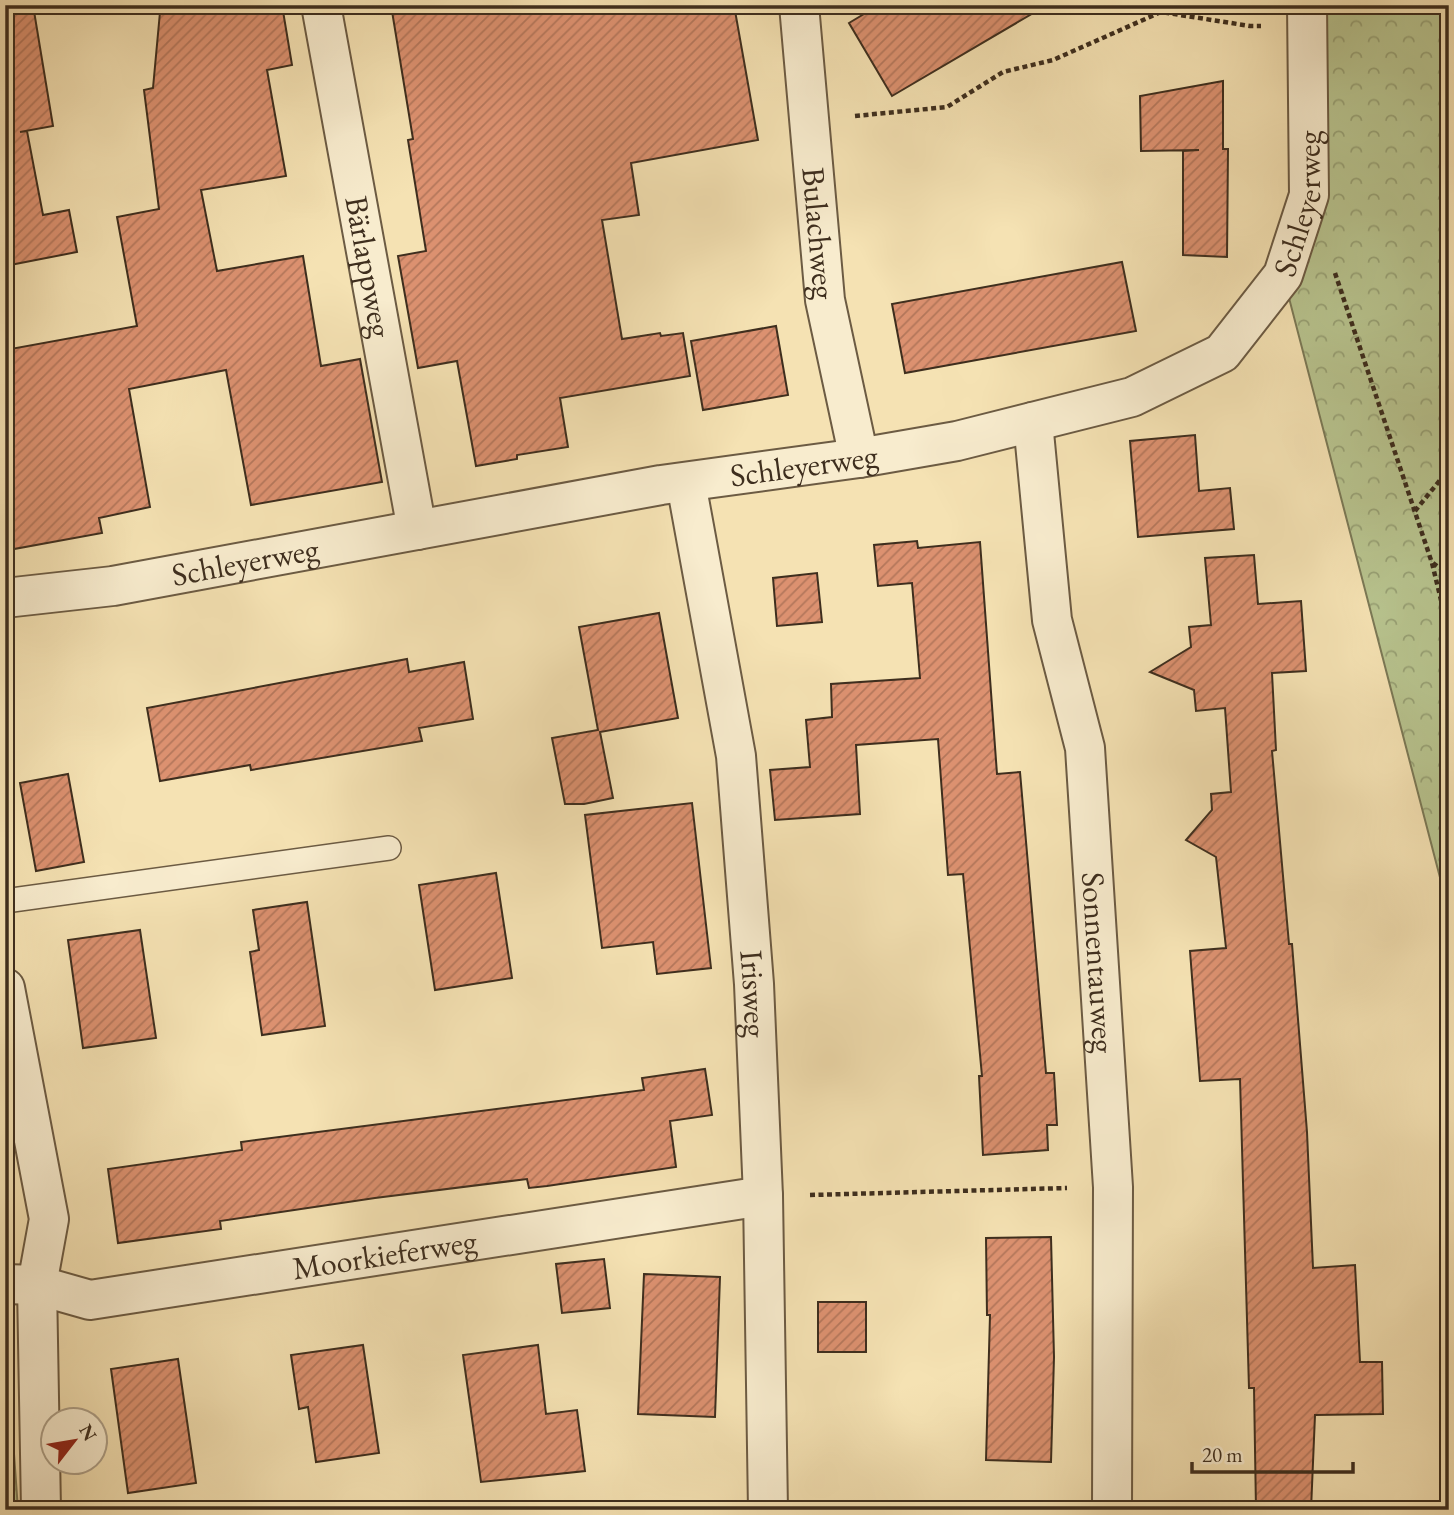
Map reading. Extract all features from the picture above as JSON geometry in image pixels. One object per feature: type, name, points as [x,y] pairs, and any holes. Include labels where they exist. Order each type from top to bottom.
[{"type":"street","name":"Bärlappweg","points":[[321,5],[417,530]]},
{"type":"street","name":"Bulachweg","points":[[799,5],[825,300],[859,458]]},
{"type":"street","name":"Schleyerweg","points":[[5,598],[113,586],[661,485],[859,458],[957,441],[1132,397],[1222,353],[1283,275],[1309,195],[1307,14]]},
{"type":"street","name":"Sonnentauweg","points":[[1033,422],[1052,620],[1085,748],[1113,1187],[1112,1510]]},
{"type":"street","name":"Irisweg","points":[[686,483],[736,756],[754,984],[763,1196],[768,1510]]},
{"type":"street","points":[[5,988],[49,1219],[21,1284],[41,1510]]},
{"type":"street","name":"Moorkieferweg","points":[[21,1284],[90,1300],[763,1196]]},
{"type":"lane","points":[[5,901],[389,848]]},
{"type":"path","points":[[809,121],[947,107],[1003,72],[1053,60],[1161,12],[1251,26],[1307,14]]},
{"type":"path","points":[[1309,195],[1432,563],[1449,633]]},
{"type":"path","points":[[1415,512],[1449,469]]},
{"type":"path","points":[[1432,563],[1449,575]]},
{"type":"path","points":[[763,1196],[1113,1187]]},
{"type":"green space","points":[[1307,5],[1449,5],[1449,912],[1283,275]]},
{"type":"green space","points":[[5,1327],[18,1510],[5,1510]]},
{"type":"building","points":[[5,5],[33,5],[53,126],[20,132],[27,131],[43,215],[69,210],[77,252],[5,266]]},
{"type":"building","points":[[165,5],[282,5],[292,65],[267,70],[286,176],[201,190],[217,271],[303,256],[321,366],[360,359],[382,482],[251,505],[226,370],[129,389],[150,507],[99,518],[102,533],[14,549],[5,504],[5,350],[137,326],[117,217],[159,209],[144,90],[153,88],[160,12],[166,11]]},
{"type":"building","points":[[391,5],[734,5],[758,140],[631,163],[639,215],[602,220],[622,339],[660,333],[661,336],[683,333],[690,376],[560,398],[568,447],[517,455],[517,459],[476,466],[457,361],[418,368],[398,256],[426,251],[408,140],[413,139]]},
{"type":"building","points":[[879,5],[1047,5],[892,96],[849,23]]},
{"type":"building","points":[[1223,81],[1223,149],[1228,149],[1227,257],[1183,255],[1183,151],[1199,150],[1141,151],[1140,96]]},
{"type":"building","points":[[1122,262],[1136,331],[905,373],[892,304]]},
{"type":"building","points":[[776,326],[788,395],[703,410],[691,341]]},
{"type":"building","points":[[1195,435],[1199,491],[1230,488],[1234,529],[1138,537],[1130,441]]},
{"type":"building","points":[[917,541],[918,548],[980,542],[997,774],[1020,772],[1046,1073],[1054,1073],[1057,1125],[1047,1125],[1048,1150],[983,1155],[979,1076],[982,1076],[963,874],[948,875],[938,739],[856,745],[860,814],[775,820],[770,770],[810,767],[806,720],[832,717],[831,684],[920,678],[912,583],[878,586],[874,545]]},
{"type":"building","points":[[1254,555],[1258,604],[1301,601],[1306,671],[1272,673],[1276,750],[1272,751],[1289,944],[1292,944],[1307,1132],[1313,1268],[1355,1265],[1360,1362],[1382,1362],[1383,1414],[1315,1415],[1311,1510],[1256,1510],[1254,1388],[1249,1388],[1240,1079],[1200,1081],[1190,951],[1226,948],[1216,857],[1186,840],[1212,810],[1211,794],[1231,792],[1225,708],[1196,711],[1194,690],[1150,672],[1191,647],[1189,627],[1211,625],[1205,558]]},
{"type":"building","points":[[817,573],[822,622],[777,626],[773,578]]},
{"type":"building","points":[[659,613],[678,718],[600,732],[613,798],[584,804],[565,804],[552,738],[598,730],[579,627]]},
{"type":"building","points":[[407,659],[409,672],[464,662],[473,719],[419,728],[422,741],[251,770],[250,765],[160,781],[147,708]]},
{"type":"building","points":[[68,774],[84,862],[36,871],[20,783]]},
{"type":"building","points":[[692,803],[711,968],[657,974],[653,942],[602,948],[585,815]]},
{"type":"building","points":[[496,873],[512,978],[435,990],[419,885]]},
{"type":"building","points":[[307,902],[325,1026],[262,1035],[250,952],[259,950],[253,910]]},
{"type":"building","points":[[140,930],[156,1038],[83,1048],[68,940]]},
{"type":"building","points":[[705,1069],[712,1115],[670,1121],[676,1167],[529,1188],[527,1179],[375,1198],[220,1221],[221,1229],[118,1243],[108,1169],[242,1150],[241,1142],[644,1090],[642,1078]]},
{"type":"building","points":[[1051,1237],[1054,1357],[1051,1462],[986,1460],[990,1315],[987,1315],[986,1238]]},
{"type":"building","points":[[604,1259],[610,1308],[562,1313],[556,1264]]},
{"type":"building","points":[[644,1274],[720,1277],[715,1417],[638,1414]]},
{"type":"building","points":[[818,1302],[866,1302],[866,1352],[818,1352]]},
{"type":"building","points":[[363,1345],[379,1453],[316,1462],[308,1407],[299,1409],[291,1355]]},
{"type":"building","points":[[538,1345],[546,1414],[577,1410],[585,1471],[481,1482],[463,1355]]},
{"type":"building","points":[[178,1359],[196,1483],[128,1493],[111,1369]]}]
